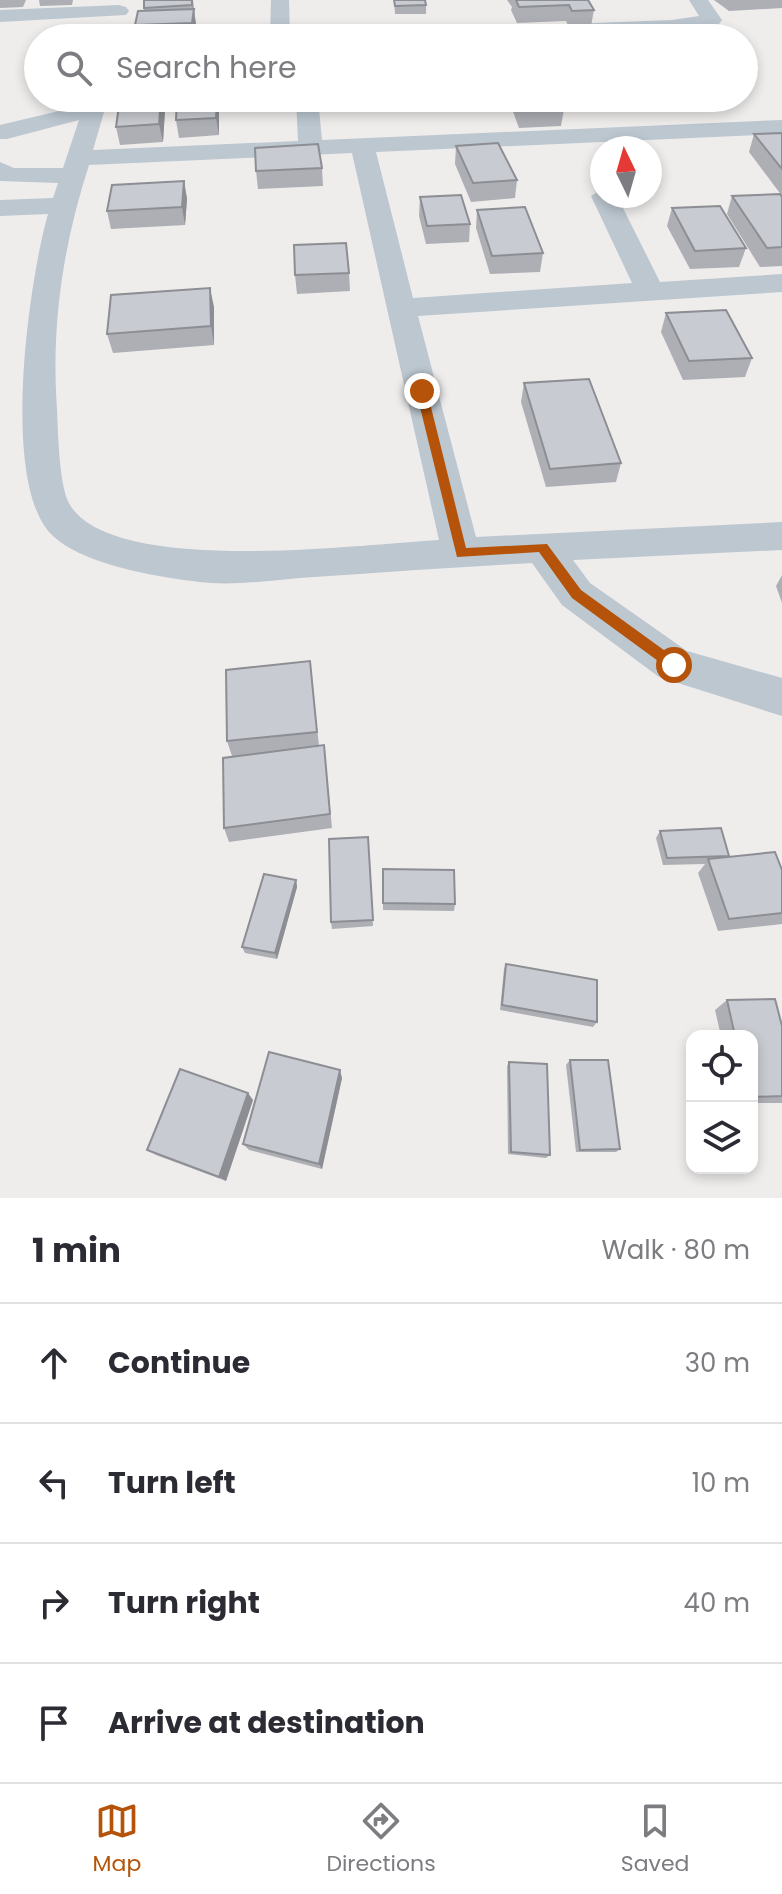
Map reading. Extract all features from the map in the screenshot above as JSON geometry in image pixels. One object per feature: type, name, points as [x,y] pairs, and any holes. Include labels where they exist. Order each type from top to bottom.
[{"type":"street","points":[[280,0],[280,24]]},
{"type":"street","points":[[685,24],[712,20],[698,0]]},
{"type":"street","points":[[0,16],[120,5]]},
{"type":"street","points":[[490,12],[496,24]]},
{"type":"street","points":[[0,157],[5,133],[70,112]]},
{"type":"street","points":[[93,112],[61,206],[42,300],[38,415],[53,510],[86,542],[140,557],[214,568],[542,547],[782,536]]},
{"type":"street","points":[[308,112],[310,146]]},
{"type":"street","points":[[0,169],[8,175],[310,146],[363,147],[782,127]]},
{"type":"street","points":[[578,136],[590,164]]},
{"type":"street","points":[[363,147],[461,553]]},
{"type":"street","points":[[0,208],[61,206]]},
{"type":"street","points":[[610,208],[650,291]]},
{"type":"street","points":[[401,308],[782,283]]},
{"type":"street","points":[[542,547],[576,594],[674,665],[782,697]]},
{"type":"building","points":[[144,0],[192,0],[192,5],[144,8]]},
{"type":"building","points":[[394,0],[425,0],[426,5],[395,6]]},
{"type":"building","points":[[516,0],[588,0],[594,10],[572,11],[569,5],[519,7]]},
{"type":"building","points":[[194,9],[192,23],[135,24],[138,11]]},
{"type":"building","points":[[118,112],[160,112],[159,124],[116,127]]},
{"type":"building","points":[[176,112],[216,112],[216,118],[176,120]]},
{"type":"building","points":[[782,133],[782,169],[754,134]]},
{"type":"building","points":[[498,143],[517,180],[473,183],[456,146]]},
{"type":"building","points":[[318,144],[322,168],[256,171],[255,148]]},
{"type":"building","points":[[184,181],[182,207],[107,211],[112,185]]},
{"type":"building","points":[[780,194],[782,247],[767,248],[732,196]]},
{"type":"building","points":[[461,195],[470,224],[427,226],[420,197]]},
{"type":"building","points":[[720,206],[746,248],[695,251],[672,208]]},
{"type":"building","points":[[525,207],[543,253],[492,256],[477,210]]},
{"type":"building","points":[[346,243],[349,273],[295,275],[294,245]]},
{"type":"building","points":[[210,288],[211,326],[107,334],[111,295]]},
{"type":"building","points":[[726,310],[752,358],[689,361],[666,313]]},
{"type":"building","points":[[589,379],[621,463],[550,469],[524,383]]},
{"type":"building","points":[[310,661],[317,732],[227,741],[226,670]]},
{"type":"building","points":[[324,745],[330,814],[224,828],[223,758]]},
{"type":"building","points":[[721,828],[729,856],[667,858],[660,831]]},
{"type":"building","points":[[368,837],[373,920],[331,922],[329,839]]},
{"type":"building","points":[[775,852],[782,870],[782,913],[729,919],[708,859]]},
{"type":"building","points":[[383,869],[454,870],[455,904],[383,903]]},
{"type":"building","points":[[264,874],[296,880],[275,953],[242,947]]},
{"type":"building","points":[[506,964],[597,980],[597,1022],[502,1005]]},
{"type":"building","points":[[775,999],[782,1026],[782,1096],[758,1097],[758,1030],[734,1030],[727,1000]]},
{"type":"building","points":[[269,1052],[340,1070],[319,1164],[243,1144]]},
{"type":"building","points":[[570,1060],[608,1060],[620,1149],[580,1150]]},
{"type":"building","points":[[509,1062],[547,1064],[550,1155],[511,1152]]},
{"type":"building","points":[[180,1069],[248,1093],[219,1177],[147,1150]]},
{"type":"route","points":[[422,391],[461,553],[542,547],[576,594],[674,665]]}]
